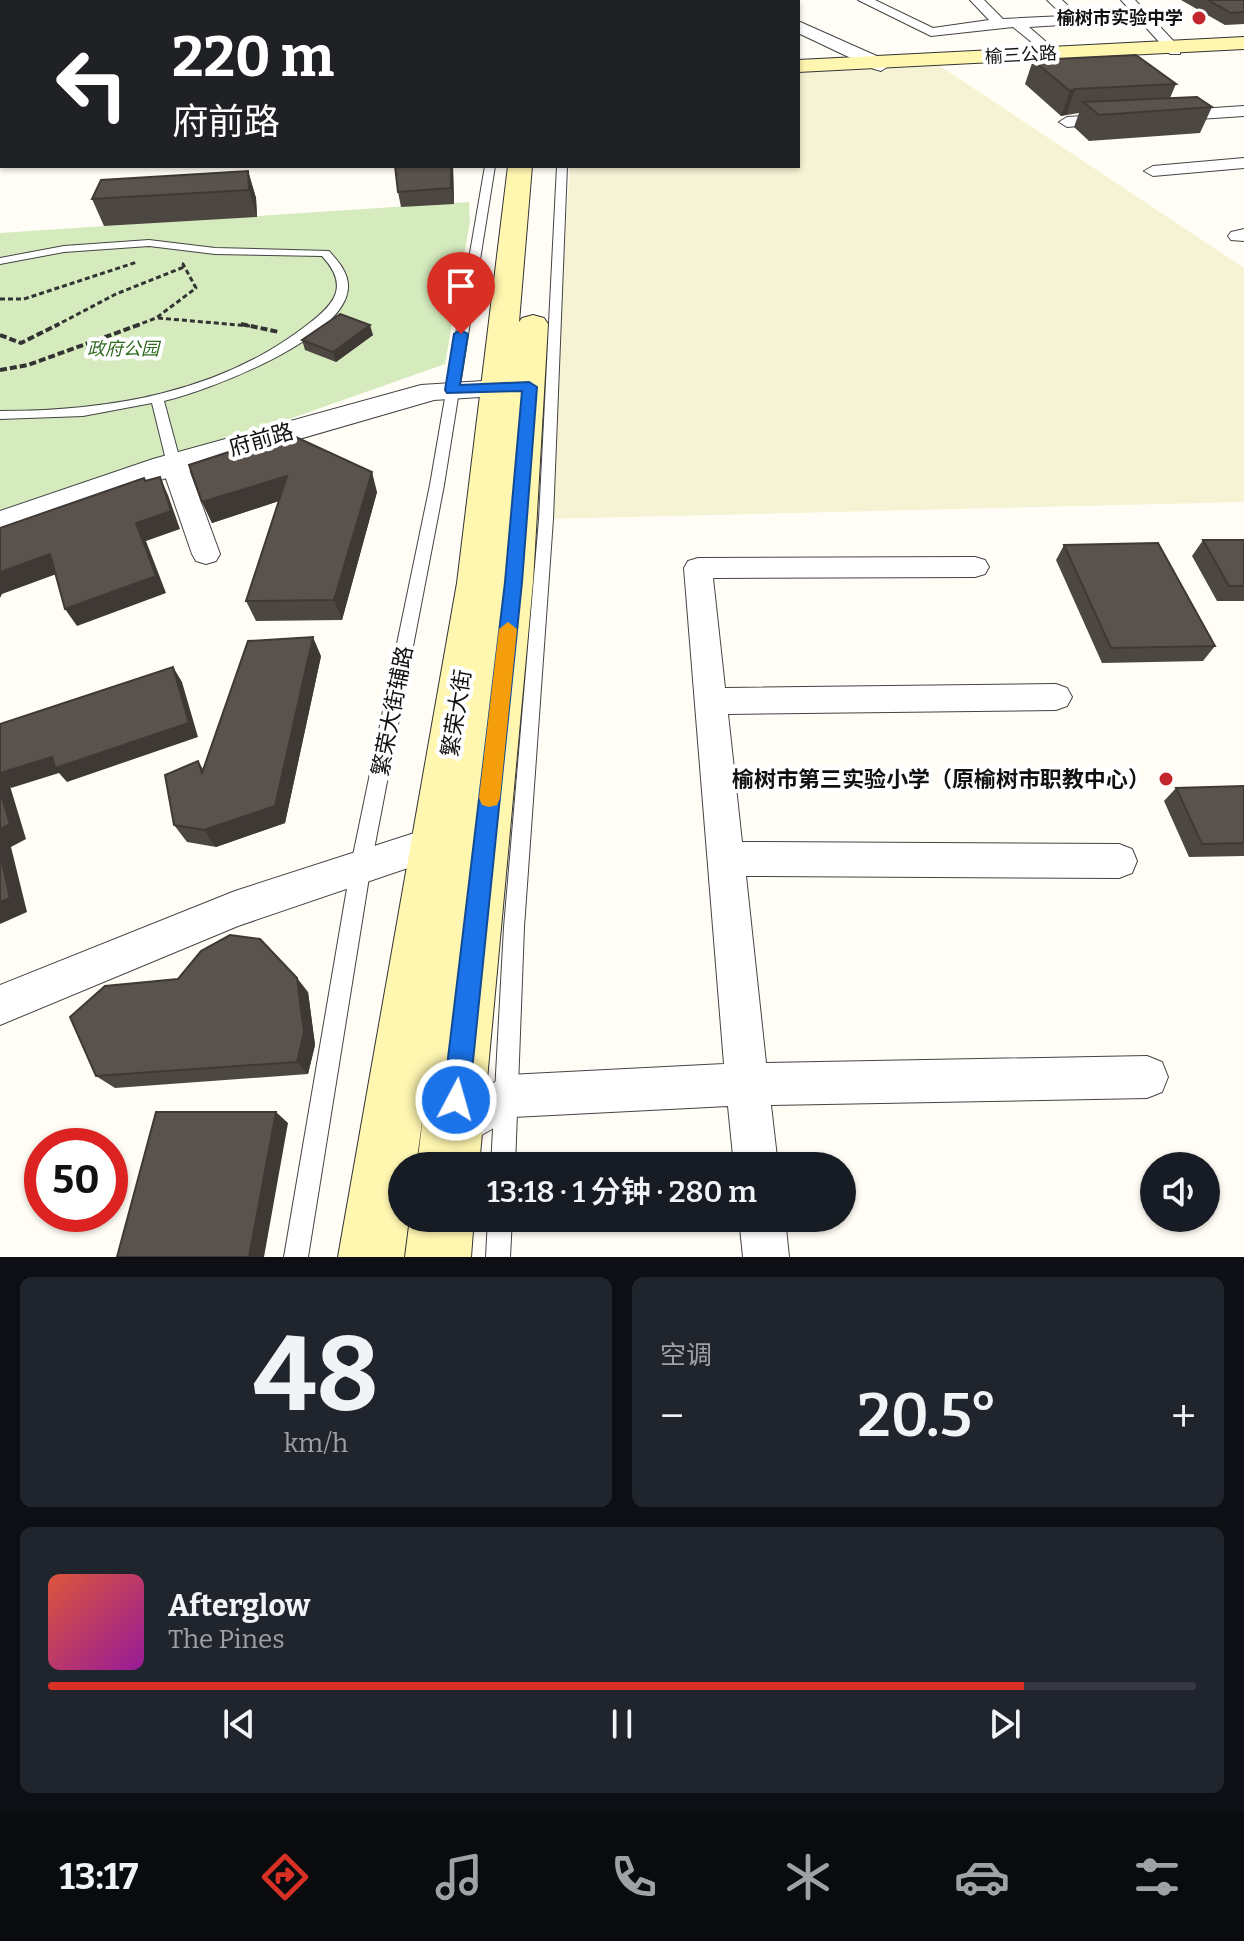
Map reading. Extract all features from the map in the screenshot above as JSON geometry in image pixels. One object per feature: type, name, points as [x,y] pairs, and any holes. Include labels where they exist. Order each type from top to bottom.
[{"type":"main road","name":"榆三公路","points":[[800,68],[1244,46]]},
{"type":"main road","name":"繁荣大街","points":[[450,1148],[513,582],[520,168]]},
{"type":"main road","name":"繁荣大街","points":[[371,1257],[477,583],[514,386],[541,168]]},
{"type":"main road","points":[[438,1257],[441,1232]]},
{"type":"street","points":[[865,0],[931,32],[999,23],[1076,20],[1054,0]]},
{"type":"street","points":[[977,0],[999,23]]},
{"type":"street","points":[[1128,0],[1173,49]]},
{"type":"street","points":[[1017,23],[1053,55]]},
{"type":"street","points":[[800,27],[878,63]]},
{"type":"street","points":[[1098,53],[1122,67]]},
{"type":"street","points":[[1174,102],[1189,115],[1226,128]]},
{"type":"street","points":[[1158,117],[1244,111]]},
{"type":"street","points":[[1067,122],[1128,118]]},
{"type":"street","points":[[1153,171],[1244,163]]},
{"type":"street","name":"府前路","points":[[0,524],[174,464],[432,391],[514,386]]},
{"type":"street","points":[[174,464],[206,554]]},
{"type":"street","points":[[754,1152],[698,568],[975,567]]},
{"type":"street","points":[[711,701],[1056,697]]},
{"type":"street","points":[[0,1005],[221,914],[436,842]]},
{"type":"street","points":[[724,859],[1119,861]]},
{"type":"street","points":[[450,1148],[507,1096],[747,1084],[1147,1077]]},
{"type":"street","points":[[763,1232],[766,1257]]},
{"type":"lane","name":"繁荣大街辅路","points":[[296,1257],[361,865],[437,485],[490,168]]},
{"type":"lane","points":[[504,1152],[514,927],[546,519],[562,168]]},
{"type":"lane","points":[[0,261],[64,249],[149,243],[215,251],[325,253],[340,268],[344,282],[337,306],[304,337],[264,362],[157,398],[89,412],[42,417],[0,415]]},
{"type":"lane","points":[[157,398],[174,464]]},
{"type":"lane","points":[[498,1257],[499,1232]]},
{"type":"path","points":[[0,335],[21,343],[116,294],[215,251]]},
{"type":"path","points":[[0,299],[24,299],[95,273],[147,261]]},
{"type":"path","points":[[0,377],[1,370],[28,365],[157,318],[196,288],[184,267],[172,262]]},
{"type":"path","points":[[157,318],[234,322],[304,337]]},
{"type":"shaded area","points":[[940,66],[1244,268],[1244,502],[546,519],[570,168],[800,168],[800,73]]},
{"type":"green space","name":"政府公园","points":[[469,202],[470,221],[445,364],[0,521],[0,233]]},
{"type":"building","points":[[1208,0],[1244,0],[1244,12],[1231,13]]},
{"type":"building","points":[[1136,55],[1176,84],[1070,91],[1033,60]]},
{"type":"building","points":[[1197,97],[1212,107],[1099,115],[1083,102]]},
{"type":"building","points":[[395,168],[451,168],[451,188],[398,192]]},
{"type":"building","points":[[248,171],[249,190],[92,199],[101,180]]},
{"type":"building","points":[[340,314],[370,325],[333,352],[302,340]]},
{"type":"building","points":[[287,433],[372,472],[334,600],[246,601],[287,476],[202,502],[189,465]]},
{"type":"building","points":[[160,477],[171,511],[136,523],[156,576],[65,609],[50,554],[0,572],[0,528],[144,478],[145,481]]},
{"type":"building","points":[[1203,540],[1244,540],[1244,586],[1229,586]]},
{"type":"building","points":[[1158,543],[1215,646],[1111,648],[1064,545]]},
{"type":"building","points":[[313,637],[275,806],[204,830],[174,825],[165,775],[198,761],[202,773],[248,641]]},
{"type":"building","points":[[173,667],[189,723],[55,768],[52,757],[0,773],[0,724]]},
{"type":"building","points":[[1244,786],[1244,843],[1202,844],[1176,788]]},
{"type":"building","points":[[0,791],[10,824],[0,829]]},
{"type":"building","points":[[0,854],[10,898],[0,902]]},
{"type":"building","points":[[230,935],[260,939],[297,978],[304,1032],[297,1062],[96,1076],[70,1017],[105,986],[178,979],[201,951]]},
{"type":"building","points":[[156,1112],[276,1112],[249,1257],[117,1257],[124,1232],[128,1232],[128,1216]]},
{"type":"slow traffic","points":[[489,798],[508,629]]},
{"type":"place","name":"榆树市实验中学","points":[[1199,18]]},
{"type":"place","name":"榆树市第三实验小学（原榆树市职教中心）","points":[[1166,779]]},
{"type":"route","points":[[456,1100],[513,582],[529,387],[452,390],[461,334]]}]
